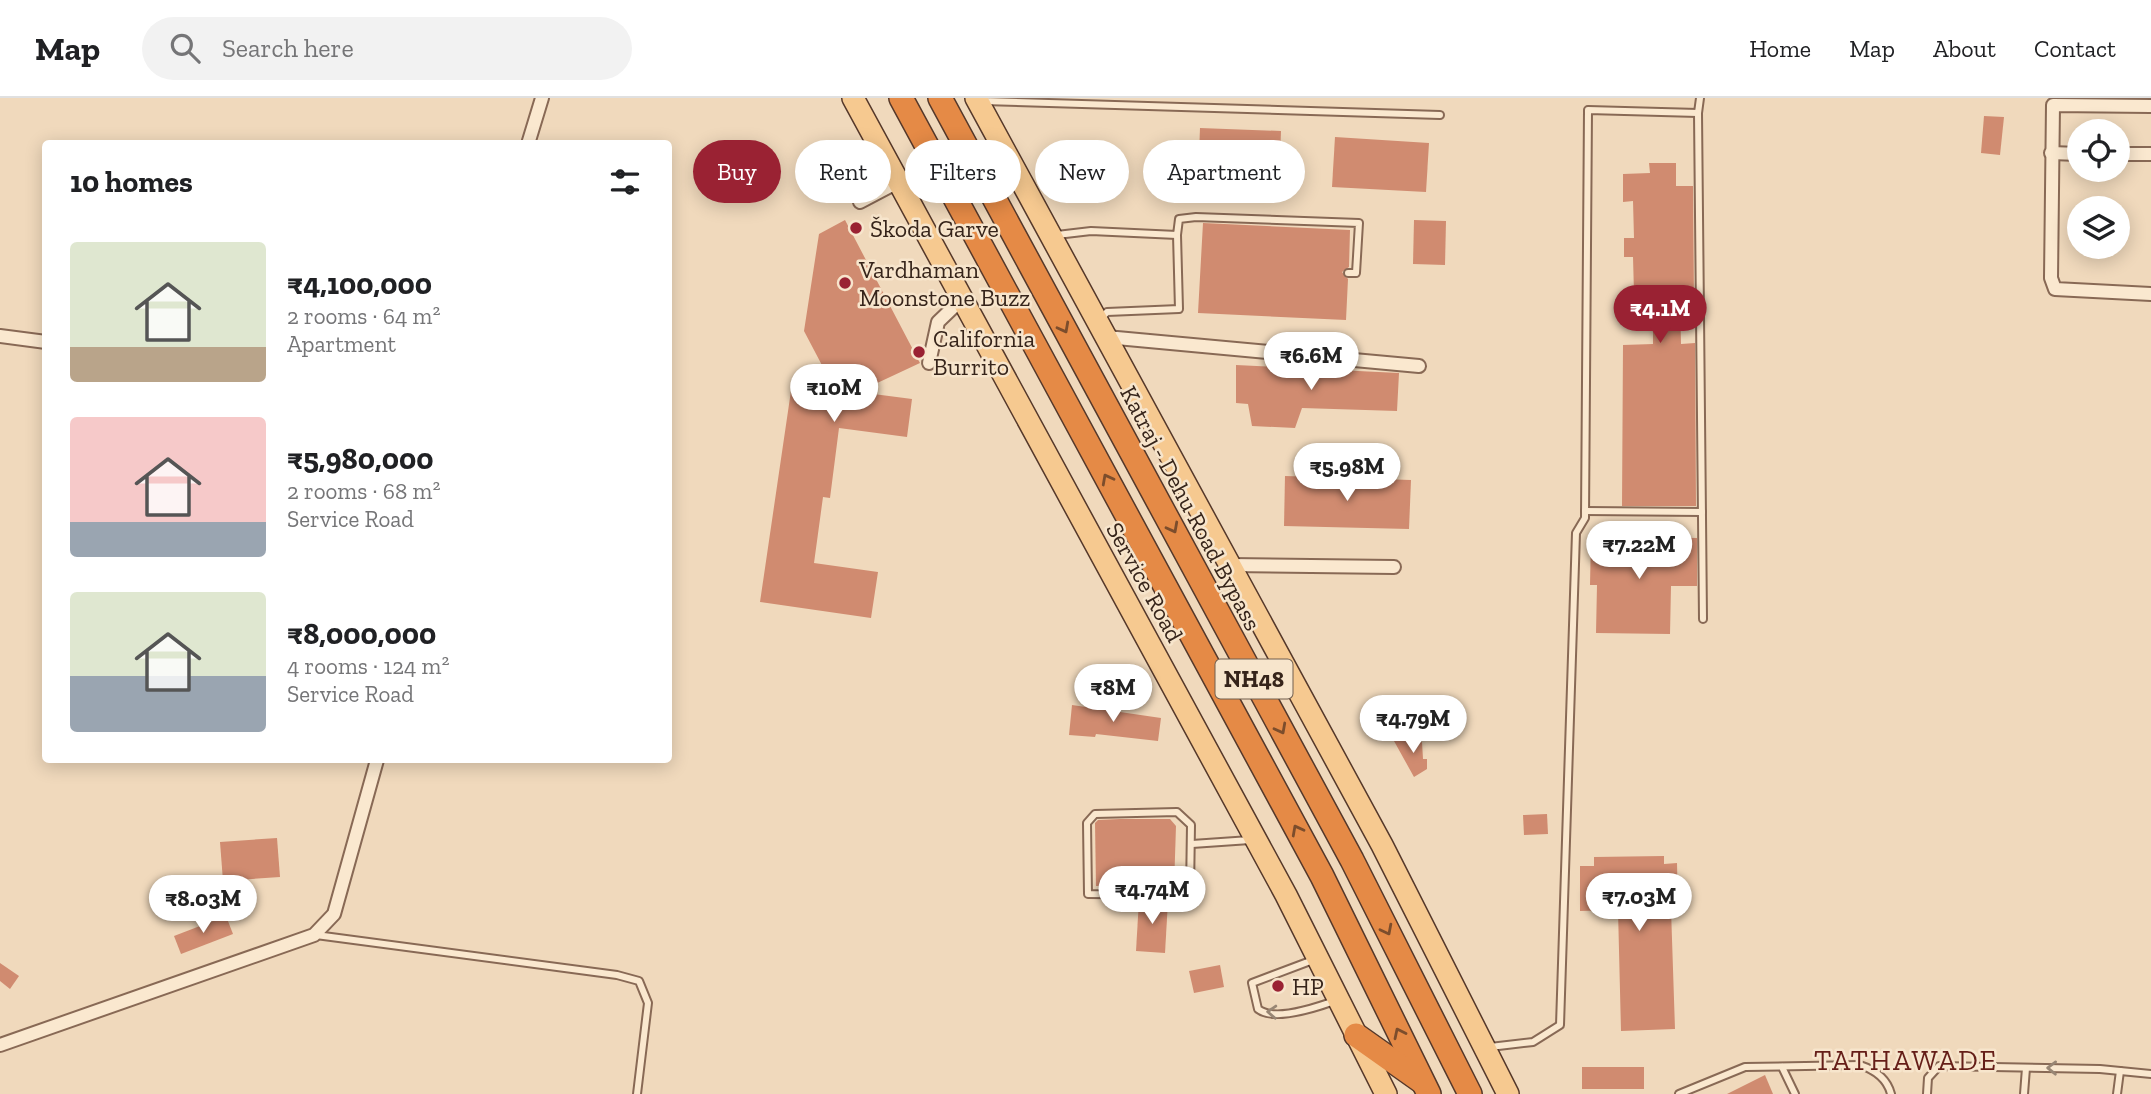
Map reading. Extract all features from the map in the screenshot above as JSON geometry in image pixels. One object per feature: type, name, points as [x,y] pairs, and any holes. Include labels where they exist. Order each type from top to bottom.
[{"type":"highway","name":"NH48","points":[[901,98],[1322,876],[1427,1089]]},
{"type":"highway","name":"Katraj - Dehu Road Bypass","points":[[940,98],[1352,860],[1470,1094]]},
{"type":"highway","points":[[1356,1035],[1427,1089]]},
{"type":"main road","name":"Service Road","points":[[853,98],[1255,839],[1386,1094]]},
{"type":"main road","points":[[977,99],[1382,845],[1508,1094]]},
{"type":"street","points":[[529,140],[542,98]]},
{"type":"street","points":[[2151,106],[2053,104],[2051,153],[2052,278],[2056,289],[2151,294]]},
{"type":"street","points":[[2051,153],[2067,154]]},
{"type":"street","points":[[2130,154],[2151,154]]},
{"type":"street","points":[[891,186],[898,182]]},
{"type":"street","points":[[929,363],[939,321],[962,299]]},
{"type":"street","points":[[1102,330],[1419,366]]},
{"type":"street","points":[[0,337],[42,342]]},
{"type":"street","points":[[1230,565],[1394,567]]},
{"type":"street","points":[[0,1045],[314,935],[334,914],[376,763]]},
{"type":"lane","points":[[1700,98],[1703,619]]},
{"type":"lane","points":[[977,99],[1440,114]]},
{"type":"lane","points":[[1485,1048],[1533,1042],[1560,1025],[1576,533],[1585,517],[1588,110],[1698,113]]},
{"type":"lane","points":[[1102,330],[1107,312],[1179,309],[1179,219],[1196,217],[1359,223],[1356,273],[1348,273]]},
{"type":"lane","points":[[1052,236],[1091,231],[1177,235]]},
{"type":"lane","points":[[1585,511],[1702,512]]},
{"type":"lane","points":[[1177,812],[1191,825],[1192,844],[1190,891],[1186,894],[1086,892],[1087,823],[1095,814],[1177,812]]},
{"type":"lane","points":[[1192,844],[1255,839]]},
{"type":"lane","points":[[314,935],[617,975],[639,981],[648,1003],[637,1094]]},
{"type":"lane","points":[[1317,958],[1252,983],[1258,1009],[1265,1014],[1276,1014],[1313,1009],[1339,1000]]},
{"type":"lane","points":[[1679,1094],[1745,1067],[1860,1065],[1882,1077],[1891,1094]]},
{"type":"lane","points":[[1927,1094],[1928,1078],[1939,1066],[2151,1074]]},
{"type":"lane","points":[[1782,1067],[1795,1094]]},
{"type":"lane","points":[[2024,1094],[2026,1068]]},
{"type":"lane","points":[[2118,1094],[2120,1071]]},
{"type":"building","points":[[1984,116],[2004,117],[2000,155],[1981,153]]},
{"type":"building","points":[[1200,128],[1281,131],[1281,140],[1200,140]]},
{"type":"building","points":[[1335,137],[1429,143],[1426,192],[1332,187]]},
{"type":"building","points":[[1649,163],[1676,163],[1676,186],[1693,186],[1694,299],[1680,300],[1681,344],[1695,343],[1696,506],[1622,506],[1623,345],[1653,344],[1653,318],[1626,319],[1625,293],[1634,293],[1633,257],[1624,257],[1624,238],[1634,238],[1633,201],[1623,202],[1623,174],[1650,173]]},
{"type":"building","points":[[845,220],[920,363],[858,392],[912,399],[907,437],[839,428],[830,498],[823,497],[814,563],[878,572],[871,618],[760,602],[792,384],[835,390],[804,331],[819,234]]},
{"type":"building","points":[[1414,220],[1446,221],[1445,265],[1413,264]]},
{"type":"building","points":[[1203,223],[1350,230],[1349,267],[1342,272],[1348,279],[1346,320],[1198,313]]},
{"type":"building","points":[[1236,365],[1399,373],[1397,411],[1302,408],[1295,428],[1252,426],[1248,404],[1236,403]]},
{"type":"building","points":[[1285,476],[1411,480],[1409,529],[1284,526]]},
{"type":"building","points":[[1591,536],[1697,538],[1697,586],[1671,586],[1670,634],[1596,633],[1597,585],[1590,585]]},
{"type":"building","points":[[1072,705],[1161,718],[1158,741],[1096,734],[1095,737],[1069,735]]},
{"type":"building","points":[[1414,739],[1413,744],[1422,742],[1423,759],[1427,759],[1427,769],[1414,777],[1394,741]]},
{"type":"building","points":[[1547,814],[1548,834],[1524,835],[1523,815]]},
{"type":"building","points":[[1170,819],[1176,826],[1174,887],[1096,886],[1095,823],[1098,820]]},
{"type":"building","points":[[277,838],[280,877],[223,881],[220,842]]},
{"type":"building","points":[[1664,856],[1664,864],[1677,863],[1678,909],[1671,909],[1675,1029],[1621,1031],[1618,910],[1580,911],[1580,866],[1594,866],[1594,857]]},
{"type":"building","points":[[1139,900],[1168,901],[1165,953],[1136,951]]},
{"type":"building","points":[[226,916],[233,934],[181,954],[174,936]]},
{"type":"building","points":[[0,963],[19,976],[10,989],[0,981]]},
{"type":"building","points":[[1220,965],[1224,987],[1194,993],[1189,971]]},
{"type":"building","points":[[1582,1067],[1644,1067],[1644,1089],[1582,1089]]},
{"type":"building","points":[[1765,1075],[1773,1094],[1727,1094]]},
{"type":"place","name":"Škoda Garve","points":[[856,228]]},
{"type":"place","name":"Vardhaman Moonstone Buzz","points":[[845,283]]},
{"type":"place","name":"California Burrito","points":[[919,352]]},
{"type":"place","name":"HP","points":[[1278,986]]},
{"type":"district","name":"TATHAWADE","points":[[1906,1060]]}]
